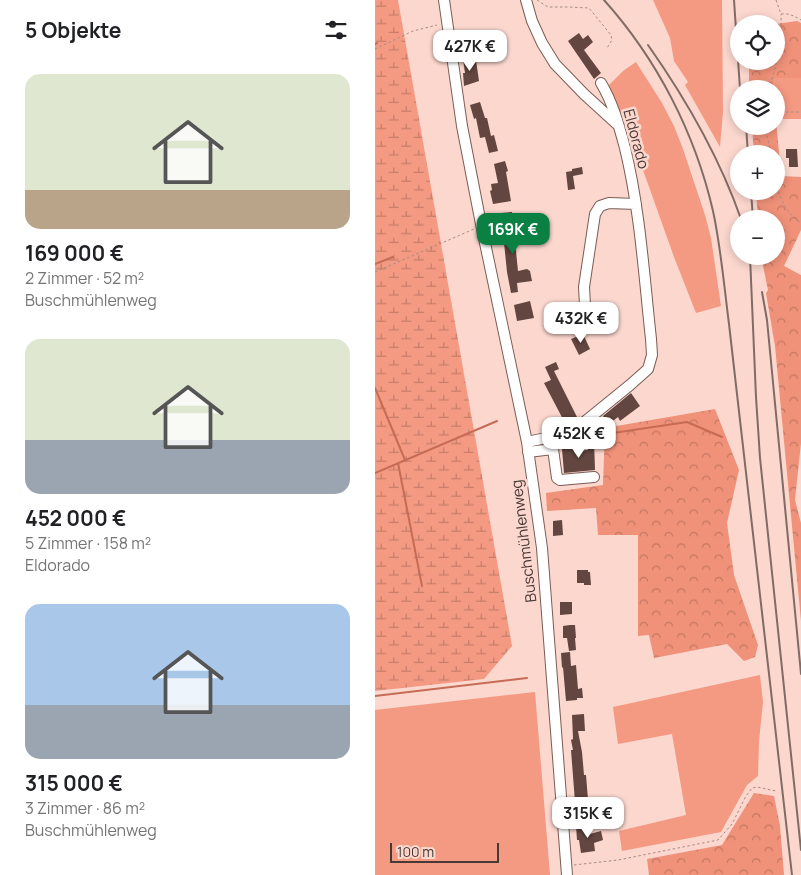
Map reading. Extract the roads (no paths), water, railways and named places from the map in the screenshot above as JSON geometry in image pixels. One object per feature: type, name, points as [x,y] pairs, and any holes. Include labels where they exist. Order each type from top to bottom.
[{"type":"street","name":"Buschmühlenweg","points":[[444,0],[462,126],[527,447],[543,548],[567,870]]},
{"type":"street","points":[[526,0],[532,21],[542,43],[555,64],[619,126]]},
{"type":"street","name":"Eldorado","points":[[527,447],[582,424],[648,369],[652,356],[636,204],[630,169],[619,126],[601,83]]},
{"type":"street","points":[[593,325],[585,306],[584,287],[595,214],[600,206],[609,203],[636,204]]},
{"type":"street","points":[[527,447],[553,449],[557,478],[561,480],[594,477]]},
{"type":"waterway","points":[[375,264],[393,257]]},
{"type":"waterway","points":[[375,388],[405,460]]},
{"type":"waterway","points":[[375,473],[497,421]]},
{"type":"waterway","points":[[539,446],[687,422],[722,437]]},
{"type":"waterway","points":[[398,463],[422,586]]},
{"type":"waterway","points":[[375,696],[527,678]]},
{"type":"railway","points":[[604,0],[641,47],[672,98],[696,153],[713,211],[729,324],[792,875]]},
{"type":"railway","points":[[734,0],[739,80]]},
{"type":"railway","points":[[648,45],[701,129],[723,173],[737,210]]},
{"type":"railway","points":[[747,135],[747,145]]},
{"type":"railway","points":[[752,200],[752,210]]},
{"type":"railway","points":[[750,265],[760,458],[801,850]]},
{"type":"railway","points":[[762,292],[767,320],[801,674]]}]
